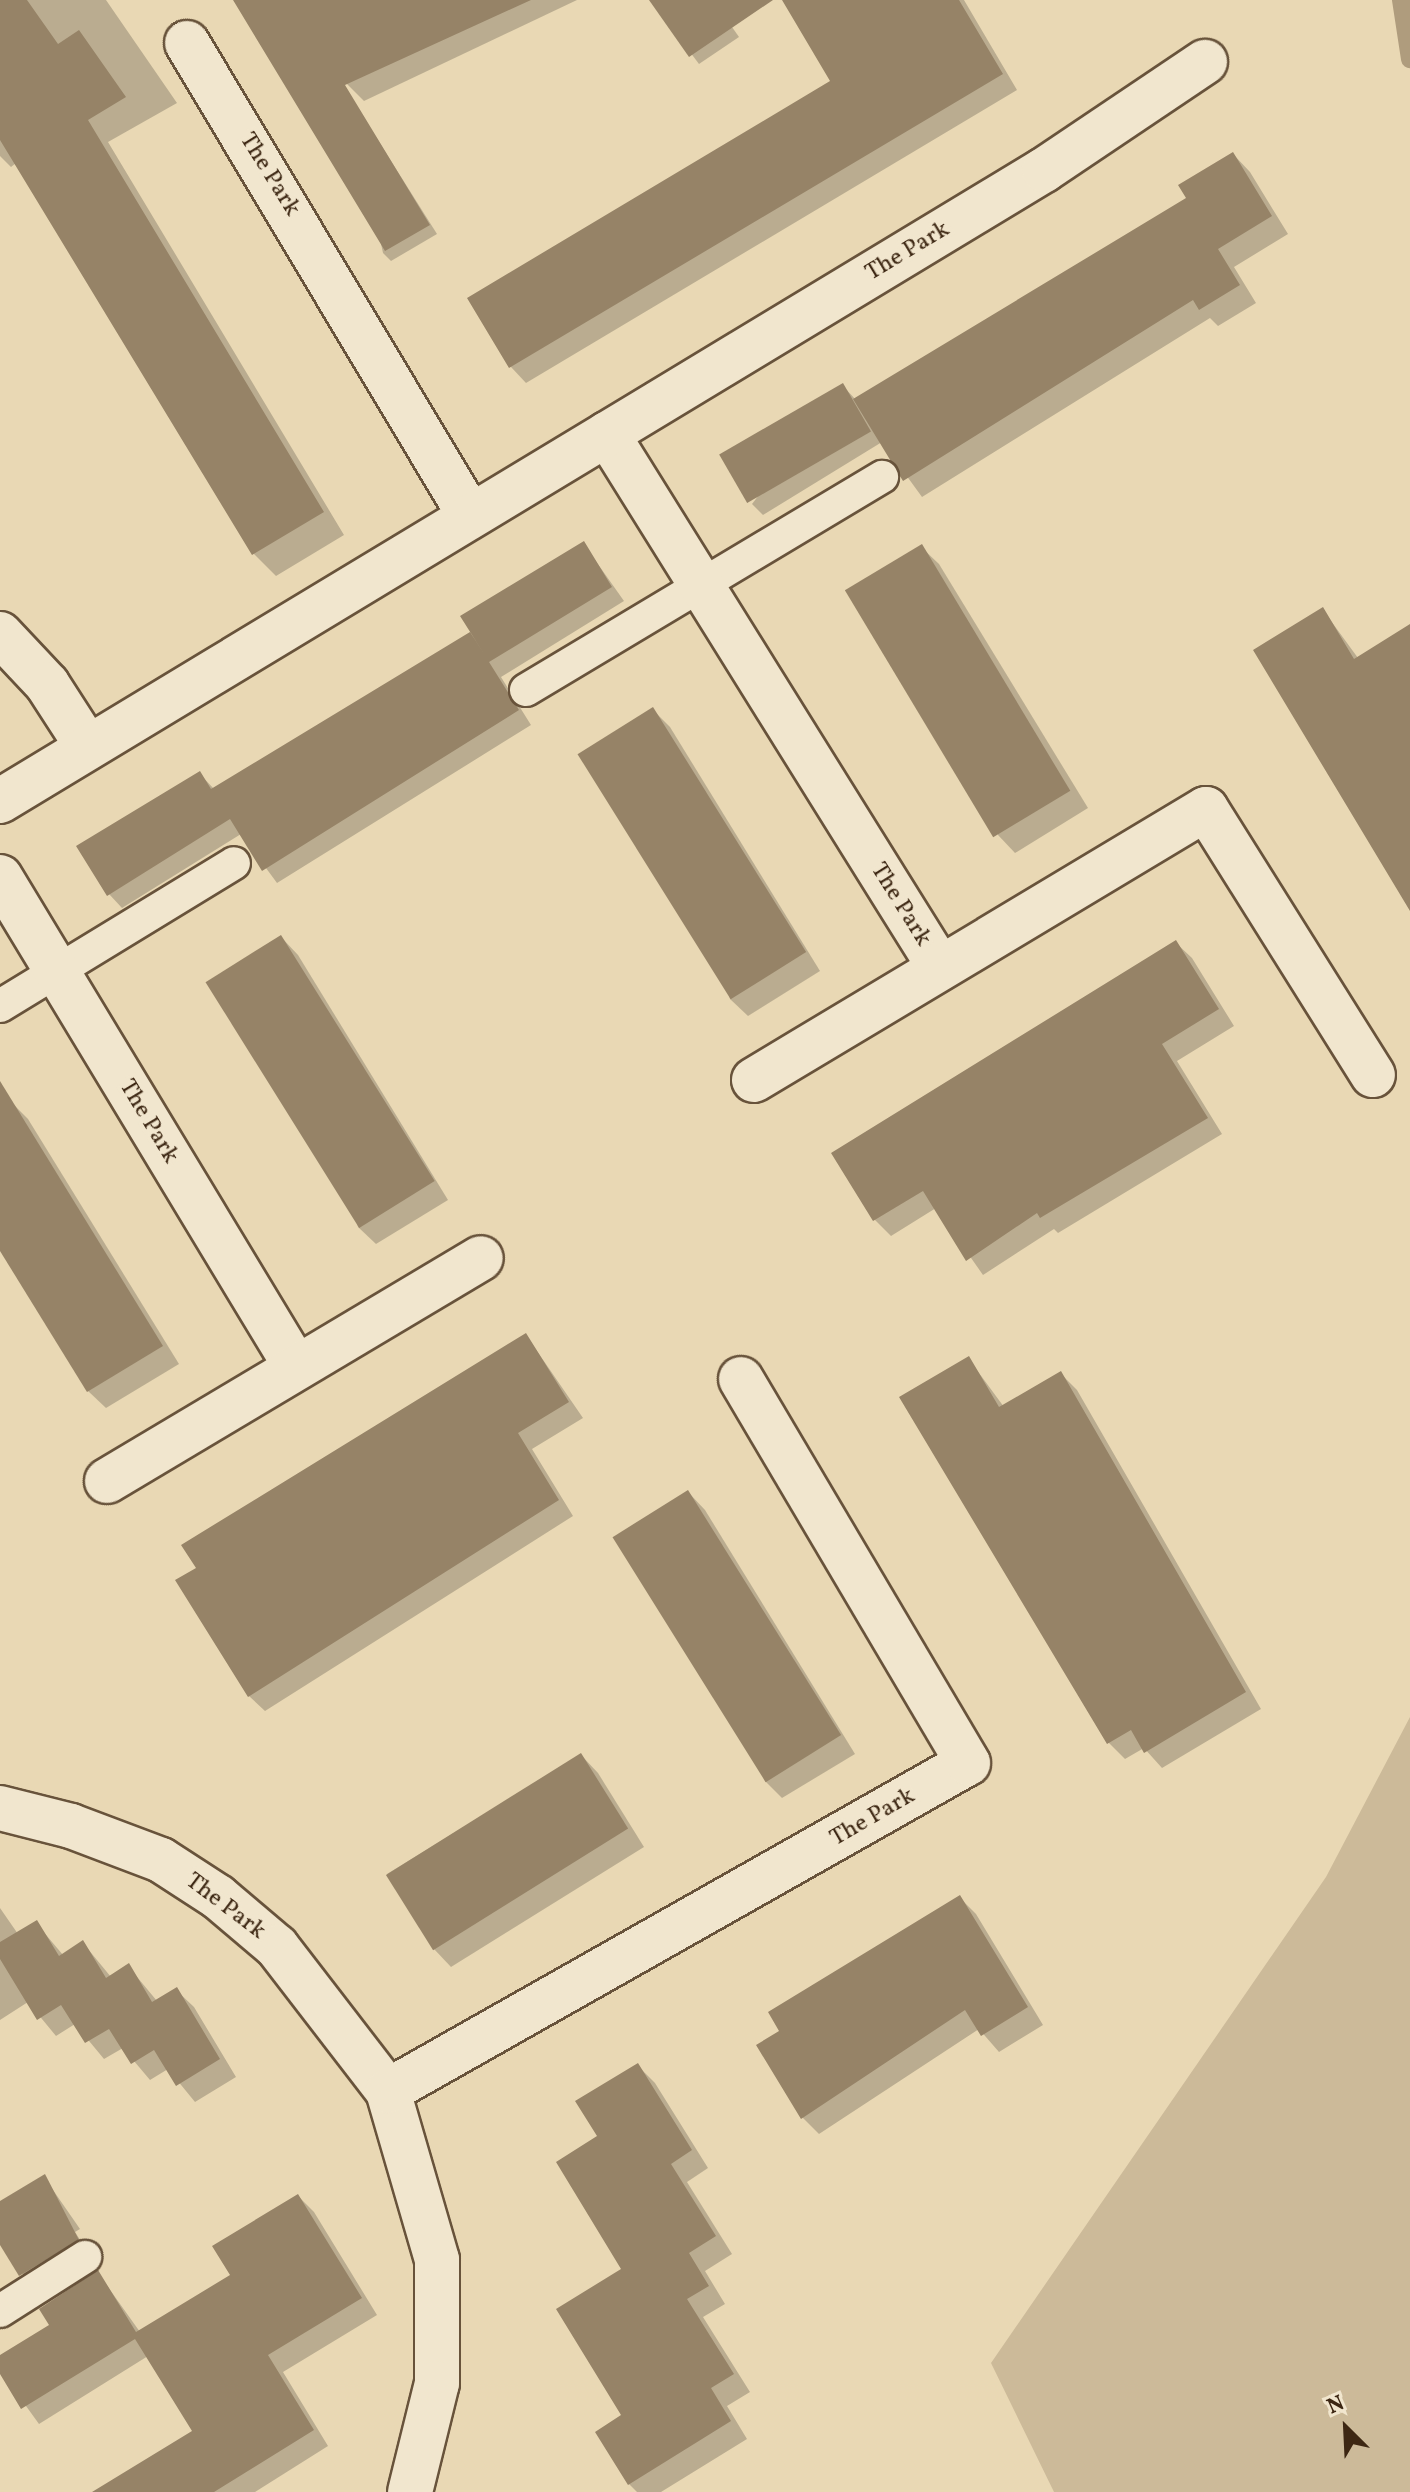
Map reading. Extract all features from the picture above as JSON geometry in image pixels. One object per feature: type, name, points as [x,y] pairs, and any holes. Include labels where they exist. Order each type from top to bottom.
[{"type":"street","name":"The Park","points":[[187,43],[469,514]]},
{"type":"street","name":"The Park","points":[[0,801],[469,514],[1044,170],[1205,62]]},
{"type":"street","name":"The Park","points":[[607,434],[940,968]]},
{"type":"street","points":[[0,634],[47,684],[87,746]]},
{"type":"street","name":"The Park","points":[[754,1080],[1206,809],[1373,1075]]},
{"type":"street","name":"The Park","points":[[0,877],[296,1367]]},
{"type":"street","points":[[107,1481],[481,1258]]},
{"type":"street","name":"The Park","points":[[388,2091],[968,1763],[741,1379]]},
{"type":"street","name":"The Park","points":[[0,1808],[71,1826],[161,1860],[218,1897],[277,1947],[388,2091],[437,2260],[437,2383],[410,2492]]},
{"type":"lane","points":[[526,690],[882,477]]},
{"type":"lane","points":[[0,1006],[234,863]]},
{"type":"lane","points":[[0,2311],[85,2257]]},
{"type":"shaded area","points":[[1410,1717],[1410,2492],[1054,2492],[991,2363],[1326,1877]]},
{"type":"building","points":[[0,0],[27,0],[58,44],[79,30],[126,97],[88,120],[324,512],[252,555],[0,140]]},
{"type":"building","points":[[233,0],[531,0],[345,85],[430,225],[385,251]]},
{"type":"building","points":[[649,0],[773,0],[689,57]]},
{"type":"building","points":[[782,0],[959,0],[1003,74],[509,368],[467,298],[830,81]]},
{"type":"building","points":[[1233,152],[1272,216],[1218,249],[1240,285],[1199,310],[1193,300],[903,481],[853,399],[1186,198],[1178,185]]},
{"type":"building","points":[[843,383],[871,431],[747,503],[719,455]]},
{"type":"building","points":[[584,541],[612,587],[489,662],[519,710],[262,871],[230,819],[107,896],[76,846],[200,771],[211,789],[470,632],[486,657],[460,616]]},
{"type":"building","points":[[922,544],[1070,791],[993,837],[845,590]]},
{"type":"building","points":[[1323,607],[1354,659],[1410,624],[1410,911],[1253,650]]},
{"type":"building","points":[[653,707],[806,952],[731,999],[578,754]]},
{"type":"building","points":[[281,935],[435,1181],[359,1228],[206,982]]},
{"type":"building","points":[[1176,940],[1219,1009],[1162,1044],[1208,1118],[1040,1218],[1037,1213],[966,1261],[923,1191],[873,1221],[831,1153]]},
{"type":"building","points":[[0,1081],[163,1346],[87,1392],[0,1251]]},
{"type":"building","points":[[526,1333],[569,1402],[518,1433],[559,1500],[248,1697],[175,1580],[196,1568],[181,1545]]},
{"type":"building","points":[[969,1356],[999,1407],[1061,1371],[1246,1692],[1144,1753],[1131,1730],[1107,1744],[899,1397]]},
{"type":"building","points":[[688,1490],[841,1735],[766,1782],[613,1537]]},
{"type":"building","points":[[581,1753],[628,1828],[433,1950],[386,1875]]},
{"type":"building","points":[[960,1895],[1028,2007],[981,2036],[965,2010],[801,2119],[756,2045],[779,2031],[768,2012]]},
{"type":"building","points":[[37,1920],[59,1956],[83,1940],[106,1978],[129,1963],[152,2002],[177,1987],[220,2059],[176,2086],[154,2050],[131,2064],[109,2029],[85,2043],[61,2005],[37,2020],[0,1959],[0,1942]]},
{"type":"building","points":[[638,2063],[692,2150],[671,2164],[716,2236],[689,2253],[709,2286],[687,2299],[734,2374],[711,2388],[731,2421],[628,2485],[595,2432],[621,2415],[556,2309],[621,2269],[556,2162],[597,2136],[575,2101]]},
{"type":"building","points":[[45,2174],[79,2240],[19,2276],[0,2245],[0,2201]]},
{"type":"building","points":[[298,2194],[362,2298],[268,2355],[314,2430],[214,2492],[92,2492],[192,2431],[135,2339],[21,2409],[0,2374],[0,2355],[49,2325],[39,2309],[98,2270],[136,2332],[230,2275],[212,2246]]},
{"type":"waterway","points":[[1401,0],[1410,59]]}]
